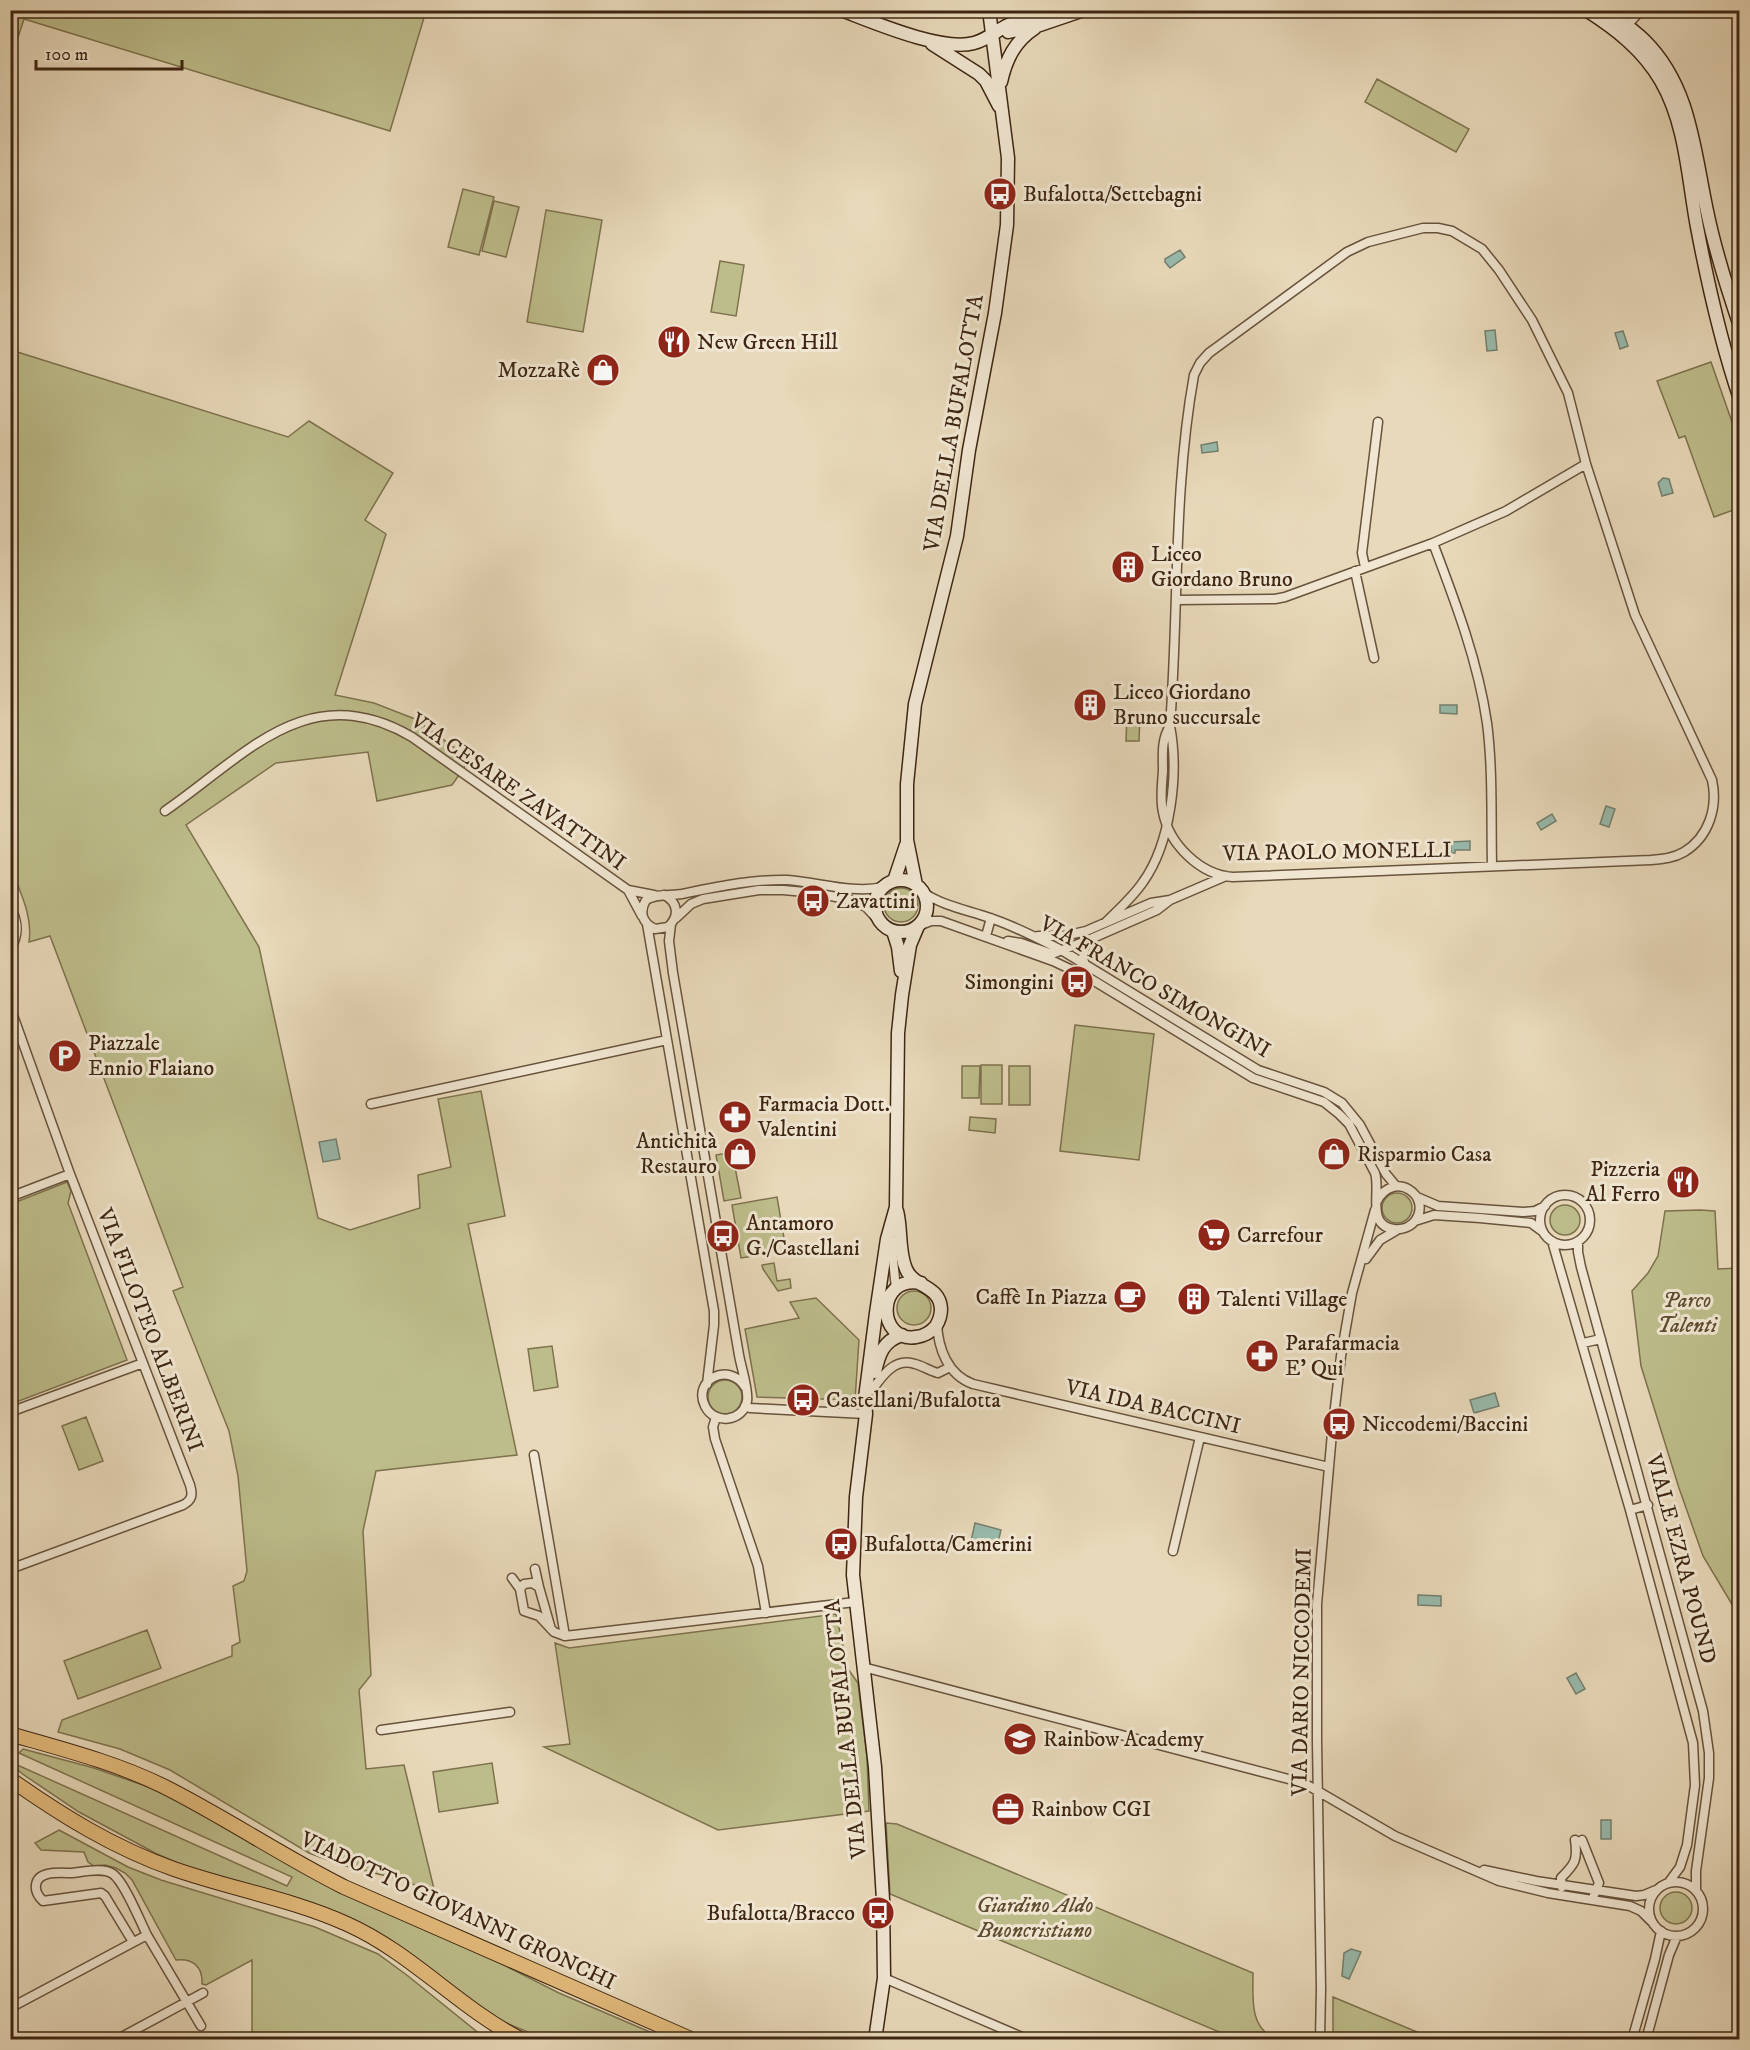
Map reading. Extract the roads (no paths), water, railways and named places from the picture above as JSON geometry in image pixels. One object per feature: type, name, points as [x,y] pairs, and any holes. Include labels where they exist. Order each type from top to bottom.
[{"type":"main road","name":"VIADOTTO GIOVANNI GRONCHI","points":[[10,1734],[128,1770],[163,1786],[344,1887],[693,2040]]},
{"type":"main road","points":[[10,1746],[20,1745],[78,1753]]},
{"type":"main road","points":[[10,1777],[45,1803],[102,1837],[153,1861],[217,1883],[317,1912],[360,1930],[406,1958],[490,2021],[522,2040]]},
{"type":"main road","points":[[610,2004],[650,2026],[665,2040]]},
{"type":"street","points":[[841,10],[939,42],[964,44],[975,43],[1006,26],[1050,10]]},
{"type":"street","name":"VIA DELLA BUFALOTTA","points":[[920,889],[907,840],[908,784],[915,704],[957,536],[969,450],[1005,247],[1008,186],[1003,113],[989,10]]},
{"type":"street","points":[[992,35],[1037,26],[1084,10]]},
{"type":"street","points":[[1586,10],[1645,41],[1672,78],[1690,125],[1707,213],[1722,273],[1740,326]]},
{"type":"street","points":[[1605,10],[1624,30],[1655,71],[1673,108],[1681,138],[1704,267],[1740,399]]},
{"type":"street","points":[[1624,30],[1641,10]]},
{"type":"street","points":[[999,89],[1011,52],[1020,40],[1037,26]]},
{"type":"street","points":[[921,37],[979,74],[986,81],[1003,113]]},
{"type":"street","name":"VIA PAOLO MONELLI","points":[[1423,228],[1452,231],[1482,249],[1494,262],[1532,320],[1568,393],[1586,464],[1635,615],[1712,780],[1713,810],[1709,823],[1698,840],[1685,852],[1668,858],[1634,862],[1226,876],[1206,869],[1191,858],[1177,843],[1168,826],[1171,808],[1173,748],[1170,726],[1181,466],[1189,404],[1197,368],[1209,353],[1335,259],[1368,242],[1423,228]]},
{"type":"street","points":[[1365,567],[1362,553],[1378,423]]},
{"type":"street","points":[[1177,600],[1285,597],[1433,543],[1506,511],[1586,464]]},
{"type":"street","points":[[1433,543],[1461,620],[1481,692],[1491,762],[1492,866]]},
{"type":"street","points":[[1355,571],[1374,658]]},
{"type":"street","name":"VIA CESARE ZAVATTINI","points":[[165,811],[255,744],[278,731],[324,715],[358,716],[392,726],[412,737],[628,890],[645,921],[714,1316],[707,1384]]},
{"type":"street","points":[[1105,923],[1143,883],[1168,826]]},
{"type":"street","name":"VIA DELLA BUFALOTTA","points":[[889,884],[907,840]]},
{"type":"street","points":[[1034,936],[1070,935],[1151,903],[1170,900],[1226,876]]},
{"type":"street","name":"VIA CESARE ZAVATTINI","points":[[628,890],[661,895],[768,880],[867,890],[889,884]]},
{"type":"street","points":[[745,1387],[736,1377],[727,1374],[714,1377],[703,1391],[703,1403],[708,1412],[725,1419],[733,1418],[741,1413],[748,1398],[673,972],[669,941],[673,922],[676,912],[675,905],[671,899],[661,895],[649,898],[644,903],[645,921],[652,928],[661,929],[673,922],[687,907],[699,900],[771,890],[816,893],[851,900],[869,910],[880,922],[893,931],[906,932],[918,926],[927,910],[920,889],[905,881],[889,884],[877,896],[875,904],[880,922]]},
{"type":"street","name":"VIA FRANCO SIMONGINI","points":[[920,889],[950,905],[1034,936],[1063,951],[1258,1070],[1314,1088],[1342,1103],[1360,1125],[1386,1174],[1396,1186]]},
{"type":"street","points":[[999,941],[1021,943],[1050,954],[1063,951],[1157,910],[1170,900]]},
{"type":"street","points":[[10,950],[16,939],[17,928],[11,907]]},
{"type":"street","points":[[986,936],[990,918]]},
{"type":"street","name":"VIA FRANCO SIMONGINI","points":[[918,926],[931,921],[941,921],[1053,962],[1091,979],[1253,1078],[1319,1100],[1333,1108],[1353,1131],[1375,1173],[1378,1182],[1376,1205]]},
{"type":"street","name":"VIA DELLA BUFALOTTA","points":[[866,1414],[881,1350],[888,1341],[902,1335],[912,1337],[923,1335],[937,1323],[941,1311],[939,1300],[934,1292],[911,1277],[902,1258],[896,1207],[898,1033],[911,941],[918,926]]},
{"type":"street","name":"VIA DELLA BUFALOTTA","points":[[893,931],[899,953],[902,995]]},
{"type":"street","points":[[1085,965],[1083,954],[1086,941]]},
{"type":"street","points":[[10,1007],[70,1174],[10,1197]]},
{"type":"street","points":[[371,1104],[667,1040]]},
{"type":"street","name":"VIA FILOTEO ALBERINI","points":[[10,1569],[183,1505],[191,1499],[191,1487],[70,1174]]},
{"type":"street","points":[[1396,1186],[1408,1188],[1417,1197],[1434,1205],[1523,1212],[1535,1211],[1560,1196],[1570,1196],[1581,1201],[1590,1221],[1588,1230],[1578,1242],[1563,1245],[1549,1238],[1534,1224],[1522,1222],[1436,1215],[1415,1221],[1405,1229],[1398,1230],[1384,1226],[1377,1217],[1376,1205],[1383,1191],[1396,1186]]},
{"type":"street","points":[[1415,1221],[1420,1209],[1417,1197]]},
{"type":"street","name":"VIA DARIO NICCODEMI","points":[[1320,2040],[1322,1988],[1317,1604],[1341,1356],[1352,1293],[1376,1205]]},
{"type":"street","points":[[1545,1206],[1541,1222],[1549,1238]]},
{"type":"street","name":"VIA DELLA BUFALOTTA","points":[[875,2040],[884,1978],[883,1900],[878,1809],[855,1602],[853,1564],[855,1511],[871,1351],[890,1226],[896,1207]]},
{"type":"street","name":"VIA DELLA BUFALOTTA","points":[[871,1351],[886,1312],[888,1300],[896,1289],[890,1226]]},
{"type":"street","name":"VIA DARIO NICCODEMI","points":[[1358,1272],[1380,1240],[1398,1230]]},
{"type":"street","name":"VIALE EZRA POUND","points":[[1549,1238],[1583,1343],[1691,1732],[1695,1785],[1687,1845],[1680,1867],[1670,1882]]},
{"type":"street","name":"VIALE EZRA POUND","points":[[1578,1242],[1579,1260],[1700,1699],[1707,1740],[1709,1778],[1696,1871],[1696,1890]]},
{"type":"street","points":[[896,1289],[909,1283],[921,1284]]},
{"type":"street","points":[[886,1312],[892,1328],[902,1335]]},
{"type":"street","points":[[872,1390],[886,1373],[902,1363],[914,1363],[938,1373],[950,1367],[939,1344],[937,1323]]},
{"type":"street","points":[[1583,1343],[1601,1339]]},
{"type":"street","points":[[10,1412],[143,1363]]},
{"type":"street","name":"VIA IDA BACCINI","points":[[950,1367],[968,1382],[1329,1467]]},
{"type":"street","points":[[745,1406],[866,1414]]},
{"type":"street","points":[[716,1417],[713,1427],[715,1439],[756,1559],[766,1613]]},
{"type":"street","points":[[1173,1551],[1200,1437]]},
{"type":"street","points":[[534,1455],[565,1636]]},
{"type":"street","points":[[1630,1510],[1648,1505]]},
{"type":"street","points":[[535,1569],[551,1629]]},
{"type":"street","points":[[512,1578],[519,1589],[525,1611],[539,1616],[556,1634],[565,1636],[855,1602]]},
{"type":"street","points":[[519,1589],[524,1584],[530,1583],[540,1587]]},
{"type":"street","points":[[863,1666],[1304,1784],[1402,1839],[1498,1881],[1634,1908],[1646,1914],[1661,1932],[1677,1936],[1688,1933],[1700,1920],[1702,1904],[1696,1890],[1685,1883],[1670,1882],[1656,1890],[1636,1896],[1561,1885],[1469,1867]]},
{"type":"street","points":[[381,1730],[510,1712]]},
{"type":"street","points":[[1565,1896],[1561,1878],[1575,1862],[1579,1840],[1599,1882],[1590,1900]]},
{"type":"street","points":[[133,1942],[104,1894],[94,1892],[43,1901],[36,1892],[36,1882],[48,1874],[99,1871],[112,1874],[121,1884],[147,1935],[201,2026]]},
{"type":"street","points":[[1651,1921],[1649,1904],[1656,1890]]},
{"type":"street","points":[[1632,2040],[1661,1932]]},
{"type":"street","points":[[10,2008],[147,1935]]},
{"type":"street","points":[[1646,2040],[1669,1955],[1677,1936]]},
{"type":"street","points":[[884,1978],[1029,2040]]},
{"type":"street","points":[[116,2040],[203,1993]]},
{"type":"place","name":"Bufalotta/Settebagni","points":[[1000,194]]},
{"type":"place","name":"New Green Hill","points":[[674,342]]},
{"type":"place","name":"MozzaRè","points":[[603,370]]},
{"type":"place","name":"Liceo Giordano Bruno","points":[[1128,567]]},
{"type":"place","name":"Liceo Giordano Bruno succursale","points":[[1090,705]]},
{"type":"place","name":"Zavattini","points":[[813,901]]},
{"type":"place","name":"Simongini","points":[[1077,982]]},
{"type":"place","name":"Piazzale Ennio Flaiano","points":[[65,1056]]},
{"type":"place","name":"Farmacia Dott. Valentini","points":[[735,1117]]},
{"type":"place","name":"Antichità Restauro","points":[[740,1154]]},
{"type":"place","name":"Risparmio Casa","points":[[1334,1154]]},
{"type":"place","name":"Pizzeria Al Ferro","points":[[1683,1182]]},
{"type":"place","name":"Carrefour","points":[[1214,1235]]},
{"type":"place","name":"Antamoro G./Castellani","points":[[723,1236]]},
{"type":"place","name":"Caffè In Piazza","points":[[1130,1297]]},
{"type":"place","name":"Talenti Village","points":[[1194,1299]]},
{"type":"place","name":"Parafarmacia E' Qui","points":[[1262,1356]]},
{"type":"place","name":"Castellani/Bufalotta","points":[[803,1400]]},
{"type":"place","name":"Niccodemi/Baccini","points":[[1339,1424]]},
{"type":"place","name":"Bufalotta/Camerini","points":[[841,1544]]},
{"type":"place","name":"Rainbow Academy","points":[[1020,1739]]},
{"type":"place","name":"Rainbow CGI","points":[[1008,1809]]},
{"type":"place","name":"Bufalotta/Bracco","points":[[878,1913]]},
{"type":"park label","name":"Parco Talenti","points":[[1687,1312]]},
{"type":"park label","name":"Giardino Aldo Buoncristiano","points":[[1035,1918]]}]
